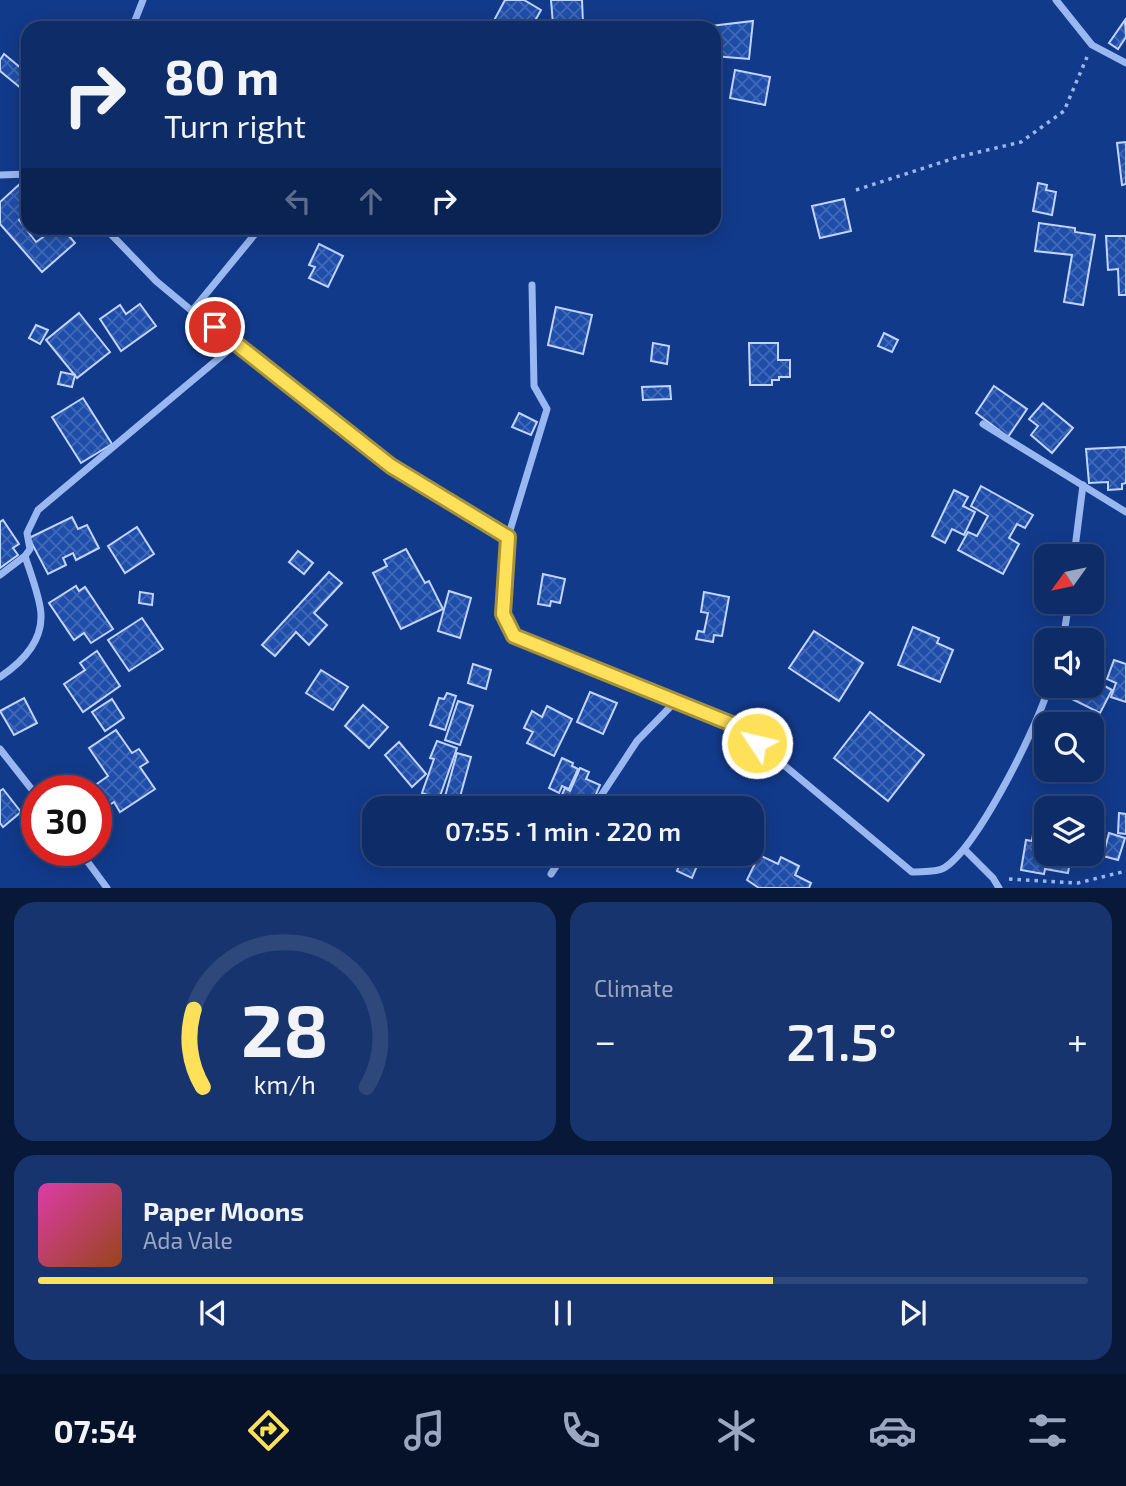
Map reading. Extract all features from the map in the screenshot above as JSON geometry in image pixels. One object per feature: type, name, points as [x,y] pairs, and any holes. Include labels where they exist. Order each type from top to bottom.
[{"type":"street","points":[[135,21],[144,0]]},
{"type":"street","points":[[1056,0],[1092,45],[1126,63]]},
{"type":"street","points":[[0,175],[21,174]]},
{"type":"street","points":[[112,235],[156,281],[192,311],[237,343],[391,466],[508,537]]},
{"type":"street","points":[[192,311],[254,235]]},
{"type":"street","points":[[532,285],[534,386],[547,409],[508,537],[503,614],[514,636],[737,726],[912,872],[942,870],[965,850],[1021,755],[1044,698]]},
{"type":"street","points":[[0,575],[30,549],[27,533],[38,510],[237,343]]},
{"type":"street","points":[[983,424],[1126,512]]},
{"type":"street","points":[[1076,544],[1083,485]]},
{"type":"street","points":[[0,677],[14,668],[34,646],[41,616],[25,556]]},
{"type":"street","points":[[601,796],[637,741],[675,702]]},
{"type":"street","points":[[0,749],[21,776]]},
{"type":"street","points":[[965,850],[999,887]]},
{"type":"street","points":[[91,866],[107,887]]},
{"type":"street","points":[[551,874],[556,866]]},
{"type":"path","points":[[856,190],[958,157],[1021,142],[1064,111],[1092,45]]},
{"type":"path","points":[[993,878],[1078,883],[1126,871]]},
{"type":"building","points":[[505,0],[524,0],[541,10],[535,21],[494,21]]},
{"type":"building","points":[[551,0],[582,0],[583,21],[553,21]]},
{"type":"building","points":[[1125,20],[1126,37],[1118,49],[1109,43]]},
{"type":"building","points":[[753,21],[749,59],[721,57],[721,25]]},
{"type":"building","points":[[4,54],[21,68],[21,88],[0,71],[0,60]]},
{"type":"building","points":[[735,70],[770,77],[765,105],[730,98]]},
{"type":"building","points":[[1126,142],[1126,184],[1122,185],[1117,143]]},
{"type":"building","points":[[21,183],[21,235],[31,235],[36,242],[46,235],[68,235],[75,243],[42,272],[0,224],[0,202]]},
{"type":"building","points":[[1038,183],[1047,185],[1046,190],[1056,192],[1052,215],[1033,211]]},
{"type":"building","points":[[844,199],[851,231],[820,238],[812,206]]},
{"type":"building","points":[[1039,223],[1075,228],[1075,232],[1095,235],[1083,305],[1064,302],[1072,255],[1035,251]]},
{"type":"building","points":[[1106,236],[1126,236],[1126,295],[1119,295],[1118,269],[1108,270]]},
{"type":"building","points":[[319,244],[343,256],[328,287],[309,278],[315,267],[309,265]]},
{"type":"building","points":[[140,304],[156,326],[121,351],[100,319],[120,305],[126,314]]},
{"type":"building","points":[[556,307],[592,315],[583,354],[548,345]]},
{"type":"building","points":[[79,313],[110,352],[77,378],[46,340]]},
{"type":"building","points":[[36,325],[48,330],[40,344],[29,338]]},
{"type":"building","points":[[884,333],[898,340],[892,352],[878,346]]},
{"type":"building","points":[[653,343],[669,346],[667,364],[651,361]]},
{"type":"building","points":[[749,343],[778,343],[778,360],[790,360],[790,377],[772,380],[772,385],[750,385]]},
{"type":"building","points":[[61,372],[75,375],[72,387],[58,384]]},
{"type":"building","points":[[670,386],[671,399],[643,400],[642,387]]},
{"type":"building","points":[[994,386],[1027,409],[1008,437],[976,413]]},
{"type":"building","points":[[83,398],[112,444],[81,463],[52,417]]},
{"type":"building","points":[[1043,403],[1073,428],[1052,453],[1031,435],[1038,426],[1029,419]]},
{"type":"building","points":[[519,413],[537,422],[531,435],[512,427]]},
{"type":"building","points":[[1126,447],[1126,483],[1122,484],[1122,489],[1108,490],[1108,482],[1089,483],[1086,449]]},
{"type":"building","points":[[981,486],[1033,515],[1025,528],[1017,524],[1009,538],[1019,544],[1003,574],[958,550],[968,532],[977,536],[988,516],[971,506]]},
{"type":"building","points":[[954,490],[968,497],[963,506],[975,512],[964,535],[952,529],[945,543],[932,536]]},
{"type":"building","points":[[72,517],[78,529],[87,525],[99,548],[76,560],[73,553],[63,558],[66,565],[48,574],[29,538]]},
{"type":"building","points":[[3,520],[19,544],[13,548],[18,555],[0,568],[0,522]]},
{"type":"building","points":[[137,527],[154,554],[125,573],[108,546]]},
{"type":"building","points":[[406,549],[425,583],[429,581],[443,609],[401,629],[373,573],[387,566],[384,560]]},
{"type":"building","points":[[298,551],[313,563],[304,574],[289,562]]},
{"type":"building","points":[[329,572],[342,583],[314,613],[327,625],[309,645],[296,632],[275,656],[262,645]]},
{"type":"building","points":[[543,574],[565,579],[560,603],[551,601],[550,606],[538,604]]},
{"type":"building","points":[[76,586],[79,591],[85,587],[113,629],[91,643],[84,633],[74,640],[49,603]]},
{"type":"building","points":[[449,591],[471,598],[460,638],[438,631]]},
{"type":"building","points":[[140,592],[153,594],[152,605],[139,603]]},
{"type":"building","points":[[704,592],[729,597],[722,636],[714,635],[713,642],[696,639],[698,631],[704,632],[708,613],[701,612]]},
{"type":"building","points":[[142,618],[163,649],[129,671],[108,640]]},
{"type":"building","points":[[913,627],[939,638],[937,643],[953,650],[940,682],[898,665]]},
{"type":"building","points":[[814,631],[863,663],[839,701],[789,668]]},
{"type":"building","points":[[97,651],[120,686],[83,712],[64,684],[85,670],[80,663]]},
{"type":"building","points":[[1114,660],[1126,664],[1126,702],[1111,697],[1116,683],[1107,679]]},
{"type":"building","points":[[473,664],[491,670],[486,689],[468,683]]},
{"type":"building","points":[[321,670],[348,687],[333,710],[306,693]]},
{"type":"building","points":[[1104,686],[1112,690],[1101,712],[1072,699],[1104,698]]},
{"type":"building","points":[[590,692],[617,703],[603,734],[577,722]]},
{"type":"building","points":[[447,693],[456,696],[445,730],[430,725],[439,698],[444,699]]},
{"type":"building","points":[[24,698],[37,723],[14,735],[0,711]]},
{"type":"building","points":[[112,699],[124,718],[105,731],[92,712]]},
{"type":"building","points":[[458,701],[473,706],[460,745],[445,740]]},
{"type":"building","points":[[363,705],[388,727],[369,748],[345,726]]},
{"type":"building","points":[[547,706],[572,719],[554,756],[527,743],[533,732],[524,728],[532,711],[542,717]]},
{"type":"building","points":[[870,712],[924,755],[888,801],[834,758]]},
{"type":"building","points":[[116,730],[132,753],[139,749],[148,762],[140,767],[155,789],[120,812],[114,802],[112,803],[112,775],[107,775],[89,748]]},
{"type":"building","points":[[437,741],[457,748],[440,796],[422,793],[434,759],[430,758]]},
{"type":"building","points":[[399,742],[426,774],[412,787],[385,755]]},
{"type":"building","points":[[457,753],[471,757],[460,796],[445,796]]},
{"type":"building","points":[[562,758],[573,763],[572,766],[578,769],[569,789],[562,786],[559,793],[549,788]]},
{"type":"building","points":[[580,768],[589,772],[586,779],[600,785],[595,796],[561,796],[565,788],[570,791]]},
{"type":"building","points":[[3,789],[21,812],[3,827],[0,823],[0,791]]},
{"type":"building","points":[[1119,813],[1126,814],[1126,834],[1118,833]]},
{"type":"building","points":[[1034,828],[1034,866],[1069,866],[1068,873],[1045,869],[1044,874],[1021,870],[1026,840],[1032,841]]},
{"type":"building","points":[[1109,833],[1125,838],[1118,860],[1104,856]]},
{"type":"building","points":[[764,857],[778,864],[781,857],[799,866],[795,875],[811,883],[809,888],[759,888],[747,880],[754,866],[764,866]]},
{"type":"building","points":[[679,866],[697,866],[692,878],[677,871]]},
{"type":"route","points":[[215,327],[391,466],[508,537],[503,614],[514,636],[737,726],[757,743]]}]
